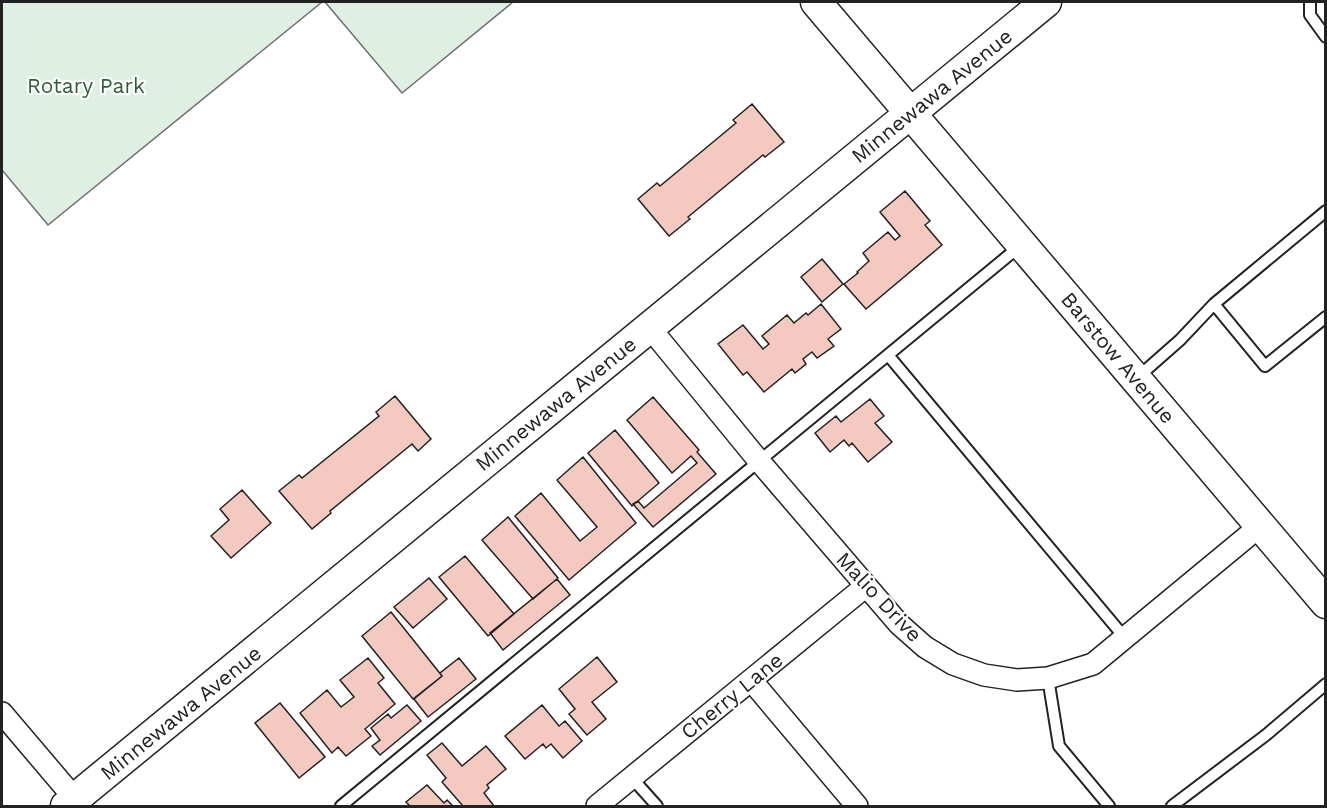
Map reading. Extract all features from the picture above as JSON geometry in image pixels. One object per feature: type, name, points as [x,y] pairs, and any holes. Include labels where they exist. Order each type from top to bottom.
[{"type":"main road","name":"Barstow Avenue","points":[[816,2],[1325,602]]},
{"type":"main road","name":"Minnewawa Avenue","points":[[74,804],[1046,2]]},
{"type":"street","name":"Malio Drive","points":[[650,328],[759,461],[899,624],[925,647],[953,664],[984,675],[1017,680],[1048,678],[1093,664],[1260,526]]},
{"type":"street","name":"Cherry Lane","points":[[597,807],[866,586]]},
{"type":"street","points":[[751,680],[857,807]]},
{"type":"street","points":[[2,713],[74,804]]},
{"type":"lane","points":[[1310,2],[1310,15],[1326,37]]},
{"type":"lane","points":[[1135,380],[1180,340],[1214,304],[1326,211]]},
{"type":"lane","points":[[340,807],[1022,244]]},
{"type":"lane","points":[[1214,304],[1265,366],[1326,317]]},
{"type":"lane","points":[[888,355],[1125,638]]},
{"type":"lane","points":[[1048,678],[1059,746],[1109,807]]},
{"type":"lane","points":[[1172,807],[1266,735],[1326,684]]},
{"type":"lane","points":[[632,778],[657,807]]},
{"type":"green space","name":"Rotary Park","points":[[2,2],[322,2],[48,225],[2,170]]},
{"type":"green space","points":[[325,2],[513,2],[402,93]]},
{"type":"building","points":[[752,104],[784,142],[765,157],[763,155],[688,217],[690,219],[669,236],[638,199],[657,183],[660,186],[736,123],[733,120]]},
{"type":"building","points":[[905,191],[930,221],[925,225],[942,245],[866,309],[844,284],[869,261],[863,253],[888,232],[895,240],[900,236],[880,212]]},
{"type":"building","points":[[822,259],[843,284],[822,302],[801,277]]},
{"type":"building","points":[[821,304],[841,329],[828,339],[834,346],[817,358],[812,352],[803,359],[806,364],[795,373],[792,369],[764,392],[747,372],[743,375],[718,344],[743,325],[763,349],[769,344],[762,336],[787,315],[794,323]]},
{"type":"building","points":[[395,396],[431,439],[418,451],[412,444],[330,511],[331,513],[312,529],[279,491],[299,475],[302,478],[379,416],[376,412]]},
{"type":"building","points":[[653,397],[699,450],[697,452],[716,474],[653,527],[633,504],[638,501],[644,508],[697,463],[691,456],[672,473],[627,420]]},
{"type":"building","points":[[870,399],[884,416],[875,423],[892,442],[868,462],[852,443],[849,446],[844,440],[830,452],[815,433],[836,416],[841,422]]},
{"type":"building","points":[[615,430],[659,483],[632,506],[588,453]]},
{"type":"building","points":[[583,457],[636,523],[569,580],[515,516],[541,493],[580,541],[597,527],[557,480]]},
{"type":"building","points":[[242,490],[271,523],[231,558],[211,536],[229,520],[220,509]]},
{"type":"building","points":[[508,517],[558,578],[533,599],[482,540]]},
{"type":"building","points":[[465,556],[514,614],[488,636],[439,577]]},
{"type":"building","points":[[429,578],[447,599],[413,628],[394,607]]},
{"type":"building","points":[[557,579],[570,595],[503,650],[490,633]]},
{"type":"building","points":[[391,612],[442,676],[413,699],[362,636]]},
{"type":"building","points":[[597,657],[617,682],[592,702],[606,719],[587,735],[569,714],[575,709],[559,689]]},
{"type":"building","points":[[368,658],[384,678],[378,683],[395,704],[365,729],[371,736],[346,756],[338,747],[332,753],[300,713],[327,690],[341,707],[354,697],[340,680]]},
{"type":"building","points":[[459,658],[476,679],[428,717],[414,699],[442,676],[440,673]]},
{"type":"building","points":[[280,703],[325,757],[299,778],[255,723]]},
{"type":"building","points":[[407,705],[421,721],[380,755],[372,746],[380,740],[371,728],[388,714],[391,718]]},
{"type":"building","points":[[542,705],[559,726],[565,721],[582,741],[563,758],[551,744],[546,748],[543,744],[525,759],[505,736]]},
{"type":"building","points":[[442,743],[462,766],[486,746],[506,769],[487,785],[489,788],[484,793],[494,806],[463,806],[442,782],[446,778],[427,755]]},
{"type":"building","points":[[427,785],[444,803],[447,800],[453,806],[410,806],[406,802]]}]
